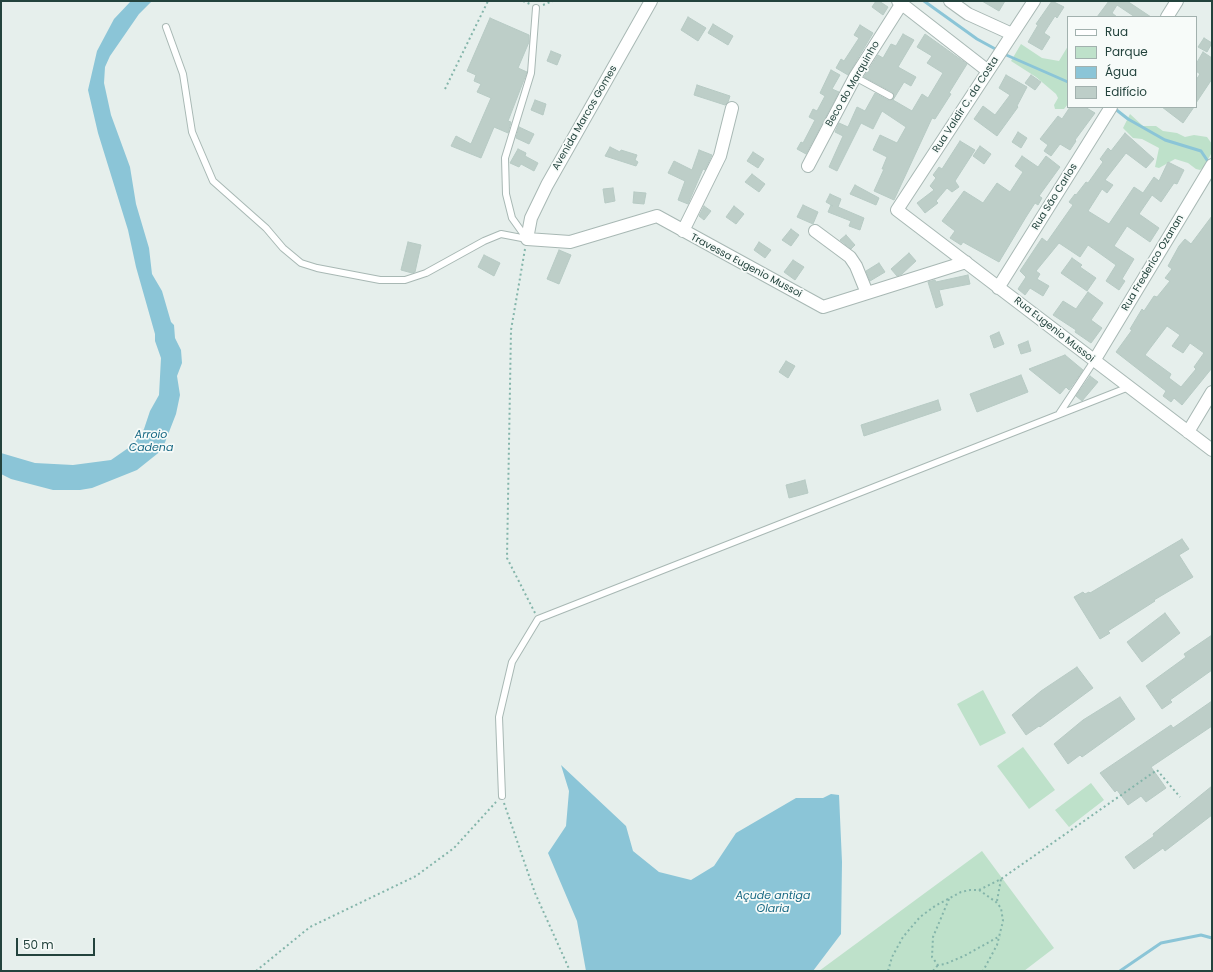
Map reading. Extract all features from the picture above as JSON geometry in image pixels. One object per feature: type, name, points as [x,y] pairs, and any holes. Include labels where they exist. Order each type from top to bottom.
[{"type":"street","name":"Avenida Marcos Gomes","points":[[527,239],[531,218],[547,185],[651,1]]},
{"type":"street","points":[[950,1],[968,14],[1010,38]]},
{"type":"street","name":"Rua Valdir C. da Costa","points":[[897,210],[1034,1]]},
{"type":"street","points":[[1168,16],[1177,1]]},
{"type":"street","points":[[900,2],[988,72]]},
{"type":"street","name":"Beco do Marquinho","points":[[808,166],[854,77],[900,2]]},
{"type":"street","points":[[683,231],[720,156],[732,108]]},
{"type":"street","name":"Rua São Carlos","points":[[998,288],[1110,108]]},
{"type":"street","name":"Rua Frederico Ozanan","points":[[1094,361],[1212,165]]},
{"type":"street","name":"Rua Eugenio Mussoi","points":[[897,210],[1212,450]]},
{"type":"street","name":"Travessa Eugenio Mussoi","points":[[527,239],[570,242],[657,216],[823,307],[966,262]]},
{"type":"street","points":[[815,231],[850,257],[856,266],[867,293]]},
{"type":"street","points":[[1188,432],[1212,392]]},
{"type":"lane","points":[[527,239],[512,218],[506,194],[505,158],[531,73],[536,8]]},
{"type":"lane","points":[[166,27],[183,74],[192,132],[213,181],[266,228],[283,248],[301,263],[317,268],[380,280],[405,280],[426,273],[484,241],[501,234],[527,239]]},
{"type":"lane","points":[[854,77],[890,96]]},
{"type":"lane","points":[[1059,414],[1094,361]]},
{"type":"lane","points":[[502,796],[499,717],[512,662],[538,619],[1128,387]]},
{"type":"path","points":[[445,89],[488,1]]},
{"type":"path","points":[[536,8],[553,1]]},
{"type":"path","points":[[527,239],[511,330],[507,558],[538,619]]},
{"type":"path","points":[[888,971],[892,957],[911,927],[935,906],[961,892],[979,890],[1001,879],[1157,770],[1180,797]]},
{"type":"path","points":[[256,971],[310,927],[416,876],[454,848],[502,796],[535,894],[570,971]]},
{"type":"path","points":[[996,902],[1001,879]]},
{"type":"path","points":[[979,890],[996,902],[1001,908],[1003,921],[1000,936],[990,960],[983,971]]},
{"type":"path","points":[[938,965],[932,957],[932,937],[950,898]]},
{"type":"path","points":[[933,971],[938,965],[945,964],[964,956],[1000,936]]},
{"type":"green space","points":[[1021,44],[1042,58],[1059,61],[1067,48],[1067,105],[1064,109],[1055,109],[1054,105],[1058,98],[1056,94],[1036,77],[1011,61]]},
{"type":"green space","points":[[1130,114],[1143,126],[1156,126],[1163,131],[1177,133],[1185,137],[1194,135],[1207,137],[1212,144],[1212,152],[1204,167],[1200,170],[1196,169],[1188,163],[1175,159],[1159,168],[1155,167],[1159,148],[1142,139],[1133,138],[1123,128]]},
{"type":"green space","points":[[983,690],[1006,733],[980,746],[957,704]]},
{"type":"green space","points":[[1023,747],[1055,790],[1029,809],[997,766]]},
{"type":"green space","points":[[1091,783],[1104,800],[1069,827],[1055,810]]},
{"type":"green space","points":[[982,851],[1054,948],[1024,971],[819,971]]},
{"type":"water","name":"Arroio Cadena","points":[[131,1],[152,1],[139,14],[110,56],[105,67],[104,83],[111,115],[130,167],[136,204],[149,248],[152,274],[162,291],[171,322],[174,325],[175,338],[181,350],[182,363],[177,376],[180,395],[176,414],[162,450],[137,470],[92,488],[80,490],[53,490],[11,479],[1,474],[1,453],[35,463],[73,465],[111,460],[134,444],[144,429],[150,411],[159,395],[161,358],[155,341],[155,334],[136,267],[128,230],[98,133],[88,90],[97,51],[114,19]]},
{"type":"water","name":"Açude antiga Olaria","points":[[561,765],[626,826],[633,851],[659,872],[691,880],[714,866],[736,833],[796,798],[823,798],[831,794],[839,795],[842,862],[841,934],[813,971],[586,971],[577,921],[548,853],[566,826],[569,791]]},
{"type":"building","points":[[876,1],[879,1],[888,7],[883,15],[872,7]]},
{"type":"building","points":[[982,1],[1005,1],[999,11]]},
{"type":"building","points":[[1052,1],[1064,7],[1057,18],[1055,16],[1044,33],[1050,37],[1042,50],[1028,42],[1038,25],[1036,24]]},
{"type":"building","points":[[1109,1],[1127,1],[1150,16],[1134,16],[1117,5],[1112,13],[1116,16],[1098,16]]},
{"type":"building","points":[[688,17],[706,28],[698,41],[681,30]]},
{"type":"building","points":[[490,18],[529,35],[529,42],[518,68],[527,72],[508,121],[511,122],[508,133],[494,127],[481,158],[451,146],[456,136],[471,144],[491,98],[477,92],[481,84],[474,81],[476,75],[467,71]]},
{"type":"building","points":[[713,24],[733,36],[728,45],[708,33]]},
{"type":"building","points":[[860,25],[873,33],[848,75],[836,68],[841,59],[844,61],[859,38],[854,35]]},
{"type":"building","points":[[903,34],[914,40],[898,67],[916,77],[911,86],[904,82],[893,100],[912,111],[922,94],[928,98],[943,73],[927,63],[932,56],[917,47],[925,34],[967,64],[949,93],[951,94],[935,119],[932,118],[894,200],[874,191],[884,169],[882,169],[887,157],[873,150],[880,135],[897,143],[906,127],[882,111],[873,129],[861,123],[837,171],[829,167],[843,136],[835,132],[839,123],[848,127],[857,107],[865,111],[875,93],[888,100],[894,98],[892,92],[864,77],[878,55],[883,58],[891,44],[896,46]]},
{"type":"building","points":[[1204,38],[1212,43],[1207,52],[1198,47]]},
{"type":"building","points":[[551,51],[561,55],[557,65],[547,61]]},
{"type":"building","points":[[1203,52],[1212,58],[1212,79],[1197,102],[1197,78],[1200,74],[1197,72],[1197,62]]},
{"type":"building","points":[[831,70],[840,75],[832,89],[839,92],[806,154],[797,149],[801,142],[803,143],[815,120],[809,117],[813,109],[817,111],[825,96],[820,93]]},
{"type":"building","points":[[1006,75],[1027,87],[1017,106],[1018,107],[997,136],[974,119],[983,106],[995,115],[1010,95],[999,88]]},
{"type":"building","points":[[1031,75],[1041,82],[1035,90],[1025,83]]},
{"type":"building","points":[[697,85],[730,96],[728,102],[725,105],[694,95]]},
{"type":"building","points":[[535,100],[546,104],[543,115],[531,110]]},
{"type":"building","points":[[1069,108],[1087,108],[1095,113],[1075,140],[1076,141],[1070,150],[1060,144],[1051,156],[1044,151],[1048,145],[1040,139],[1058,116],[1062,119]]},
{"type":"building","points":[[1163,108],[1193,108],[1183,123]]},
{"type":"building","points":[[519,127],[534,134],[529,144],[516,138]]},
{"type":"building","points":[[1018,132],[1027,138],[1021,148],[1012,142]]},
{"type":"building","points":[[1125,133],[1154,159],[1146,168],[1126,153],[1105,180],[1113,185],[1107,193],[1102,189],[1088,211],[1109,224],[1134,187],[1143,193],[1154,177],[1159,181],[1168,162],[1184,170],[1177,184],[1174,183],[1161,202],[1152,195],[1139,214],[1159,228],[1150,242],[1127,226],[1114,246],[1134,259],[1122,279],[1125,281],[1119,290],[1106,281],[1116,265],[1088,245],[1080,257],[1059,243],[1036,271],[1040,274],[1037,279],[1049,286],[1043,296],[1030,288],[1025,295],[1018,289],[1026,277],[1020,271],[1042,238],[1047,242],[1073,205],[1069,202],[1086,182],[1088,183],[1103,162],[1100,159],[1108,148],[1111,151]]},
{"type":"building","points":[[960,141],[975,150],[955,181],[959,187],[952,192],[947,188],[936,201],[938,203],[925,213],[917,203],[934,190],[930,186],[936,178],[933,175],[939,167],[942,169]]},
{"type":"building","points":[[980,146],[991,154],[984,164],[973,156]]},
{"type":"building","points":[[610,147],[620,152],[621,150],[637,155],[635,160],[638,162],[636,166],[605,156]]},
{"type":"building","points":[[518,149],[526,153],[525,156],[538,163],[534,171],[521,164],[519,167],[510,163]]},
{"type":"building","points":[[699,150],[712,155],[705,170],[703,169],[688,204],[678,200],[685,181],[668,173],[674,161],[692,170]]},
{"type":"building","points":[[753,152],[764,159],[758,168],[747,161]]},
{"type":"building","points":[[1022,156],[1038,167],[1046,156],[1060,167],[1039,196],[1042,198],[1038,205],[1035,203],[999,262],[963,242],[961,245],[950,238],[955,231],[942,221],[964,191],[983,203],[997,183],[1010,192],[1023,172],[1015,166]]},
{"type":"building","points":[[752,174],[765,184],[759,192],[745,182]]},
{"type":"building","points":[[855,185],[879,198],[876,205],[850,194]]},
{"type":"building","points":[[613,188],[615,201],[605,203],[603,189]]},
{"type":"building","points":[[634,192],[646,193],[644,204],[633,203]]},
{"type":"building","points":[[830,194],[841,199],[838,207],[864,218],[860,230],[849,226],[851,221],[828,212],[831,205],[833,206],[826,202]]},
{"type":"building","points":[[803,205],[818,212],[813,224],[797,217]]},
{"type":"building","points":[[704,206],[711,211],[704,220],[699,216]]},
{"type":"building","points":[[734,206],[744,214],[736,224],[726,217]]},
{"type":"building","points":[[1212,216],[1212,368],[1182,405],[1174,398],[1171,402],[1163,396],[1166,391],[1116,352],[1132,330],[1130,329],[1142,309],[1144,311],[1154,296],[1157,297],[1170,281],[1165,278],[1172,269],[1168,266],[1179,246],[1185,239],[1191,244]],"holes":[[[1167,326],[1180,335],[1172,346],[1183,353],[1190,343],[1204,353],[1194,367],[1196,369],[1181,387],[1169,378],[1171,374],[1145,355]]]},
{"type":"building","points":[[791,229],[799,235],[791,246],[782,240]]},
{"type":"building","points":[[846,235],[855,245],[851,249],[840,240]]},
{"type":"building","points":[[408,242],[421,245],[415,272],[412,273],[401,270]]},
{"type":"building","points":[[759,242],[771,250],[765,258],[754,250]]},
{"type":"building","points":[[559,250],[571,255],[559,284],[547,279]]},
{"type":"building","points":[[909,253],[916,261],[902,274],[897,276],[891,269]]},
{"type":"building","points":[[484,255],[500,263],[494,276],[478,267]]},
{"type":"building","points":[[1072,258],[1082,265],[1080,267],[1096,278],[1087,291],[1061,273]]},
{"type":"building","points":[[793,260],[804,267],[795,280],[784,272]]},
{"type":"building","points":[[879,263],[885,272],[870,281],[866,271]]},
{"type":"building","points":[[968,275],[970,284],[939,290],[943,305],[936,308],[928,282],[935,280],[936,282]]},
{"type":"building","points":[[1088,292],[1103,303],[1091,320],[1102,328],[1091,343],[1075,332],[1076,330],[1053,315],[1063,301],[1076,309]]},
{"type":"building","points":[[999,332],[1004,344],[994,348],[990,336]]},
{"type":"building","points":[[1028,341],[1031,351],[1021,354],[1018,345]]},
{"type":"building","points":[[1065,355],[1083,370],[1069,390],[1066,387],[1060,394],[1029,369]]},
{"type":"building","points":[[786,361],[795,366],[788,378],[779,372]]},
{"type":"building","points":[[1021,375],[1028,392],[977,412],[970,394]]},
{"type":"building","points":[[1090,376],[1098,382],[1082,401],[1076,396]]},
{"type":"building","points":[[938,400],[941,410],[864,436],[861,425]]},
{"type":"building","points":[[805,480],[808,493],[789,498],[786,485]]},
{"type":"building","points":[[1182,539],[1189,549],[1179,555],[1193,577],[1154,600],[1155,601],[1108,631],[1110,633],[1100,639],[1074,597],[1083,592],[1085,594],[1090,593]]},
{"type":"building","points":[[1165,613],[1180,633],[1142,662],[1127,642]]},
{"type":"building","points":[[1212,635],[1212,670],[1170,700],[1172,702],[1162,709],[1146,686],[1186,657],[1184,654]]},
{"type":"building","points":[[1077,667],[1093,688],[1040,727],[1039,726],[1026,735],[1012,715],[1041,691]]},
{"type":"building","points":[[1120,697],[1135,719],[1082,757],[1080,755],[1068,764],[1054,744],[1083,720]]},
{"type":"building","points":[[1212,701],[1212,726],[1151,767],[1166,788],[1146,802],[1141,796],[1128,805],[1117,790],[1115,792],[1100,773],[1171,725],[1173,728]]},
{"type":"building","points":[[1212,786],[1212,815],[1165,851],[1163,848],[1134,869],[1125,857],[1154,836],[1153,834]]},
{"type":"waterway","points":[[924,1],[977,39],[999,51]]},
{"type":"waterway","points":[[1004,54],[1067,82]]},
{"type":"waterway","points":[[1114,108],[1128,119],[1165,140],[1201,151],[1209,163]]},
{"type":"waterway","points":[[1120,971],[1161,943],[1201,935],[1212,938]]}]
